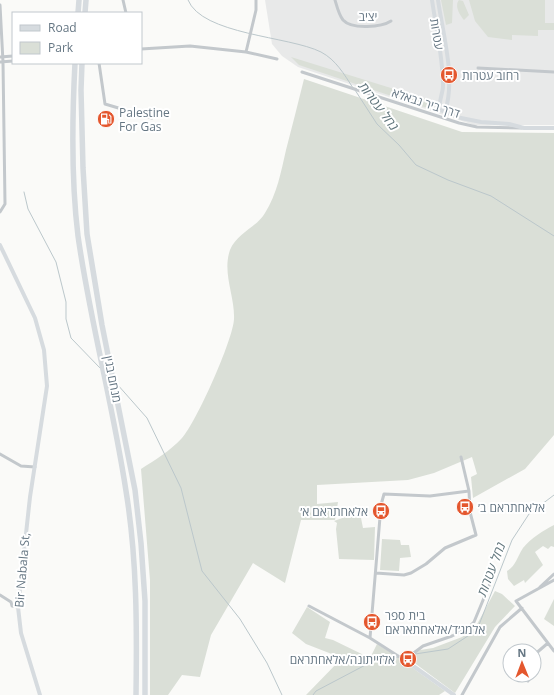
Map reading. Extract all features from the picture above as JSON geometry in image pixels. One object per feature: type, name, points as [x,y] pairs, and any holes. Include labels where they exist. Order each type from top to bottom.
[{"type":"highway","points":[[78,12],[79,0]]},
{"type":"highway","points":[[85,12],[86,0]]},
{"type":"highway","name":"מנחם בגין","points":[[75,64],[73,90],[74,168],[78,234],[94,326],[124,477],[130,520],[136,606],[136,695]]},
{"type":"highway","name":"מנחם בגין","points":[[82,64],[81,90],[86,234],[102,325],[131,467],[141,543],[145,601],[144,695]]},
{"type":"street","points":[[123,0],[126,12]]},
{"type":"street","points":[[246,52],[256,10],[256,0]]},
{"type":"street","name":"יציב","points":[[335,0],[342,18],[351,25],[381,26],[391,21]]},
{"type":"street","name":"עטרות","points":[[432,0],[442,67],[442,92],[439,107],[445,112]]},
{"type":"street","name":"עטרות","points":[[438,0],[448,66],[448,93],[445,112]]},
{"type":"street","points":[[0,5],[5,204],[0,212]]},
{"type":"street","points":[[142,49],[190,46],[246,52],[277,59]]},
{"type":"street","points":[[1,57],[12,56]]},
{"type":"street","points":[[2,62],[12,60]]},
{"type":"street","points":[[99,64],[105,104],[152,118]]},
{"type":"street","points":[[478,68],[554,72]]},
{"type":"street","name":"דרך ביר נבאלא","points":[[302,72],[477,128],[524,128]]},
{"type":"street","points":[[445,112],[461,118],[481,122],[509,124],[524,128],[554,128]]},
{"type":"street","name":"Bir Nabala St,","points":[[0,245],[35,318],[44,350],[47,386],[19,582],[18,607],[21,633],[40,695]]},
{"type":"street","points":[[0,454],[21,466],[35,467]]},
{"type":"street","points":[[376,573],[404,575],[411,573],[426,564],[445,548],[476,535],[470,512],[469,491],[461,457]]},
{"type":"street","points":[[370,638],[381,505],[384,494],[430,496],[469,491]]},
{"type":"street","points":[[538,590],[554,574]]},
{"type":"street","points":[[410,663],[415,652],[423,646],[452,636],[468,628],[474,622],[493,576]]},
{"type":"street","points":[[554,580],[516,601],[554,651]]},
{"type":"street","points":[[0,595],[11,602],[12,606],[18,607]]},
{"type":"street","points":[[309,606],[370,638],[410,663],[454,695]]},
{"type":"street","points":[[462,695],[500,627],[522,608]]},
{"type":"street","points":[[542,648],[548,643]]},
{"type":"shaded area","points":[[265,0],[554,0],[554,125],[474,125],[298,67],[282,56],[272,44]]},
{"type":"green space","points":[[441,0],[453,0],[452,23],[446,25]]},
{"type":"green space","points":[[459,0],[463,1],[469,15],[464,20],[457,8]]},
{"type":"green space","points":[[469,0],[545,0],[545,23],[554,23],[554,30],[538,30],[538,36],[512,35],[512,40],[488,37],[475,21]]},
{"type":"green space","points":[[291,57],[436,102],[433,110],[299,65]]},
{"type":"green space","points":[[304,79],[462,132],[554,133],[554,435],[525,469],[473,498],[471,477],[477,474],[472,457],[434,473],[408,480],[317,485],[317,504],[338,502],[335,520],[301,520],[285,583],[253,563],[211,635],[200,677],[182,675],[168,695],[150,695],[150,580],[141,469],[157,459],[182,438],[196,416],[221,362],[232,330],[234,319],[233,302],[227,267],[230,250],[237,239],[257,223],[265,213],[273,198]]},
{"type":"green space","points":[[348,516],[361,518],[363,528],[375,527],[374,560],[339,559],[336,529],[337,523],[334,521]]},
{"type":"green space","points":[[554,525],[554,547],[551,546],[548,549],[543,546],[535,552],[543,565],[525,583],[524,580],[514,586],[508,579],[507,571],[514,564],[521,551],[529,541]]},
{"type":"green space","points":[[382,539],[400,540],[401,545],[409,545],[411,557],[400,558],[399,571],[380,570]]},
{"type":"green space","points":[[495,591],[502,594],[515,606],[495,627],[455,693],[401,653],[433,648],[462,637],[475,628]]},
{"type":"green space","points":[[554,599],[554,626],[544,619]]},
{"type":"green space","points":[[307,607],[330,622],[325,638],[333,640],[370,658],[377,644],[445,691],[439,695],[306,695],[342,658],[306,644],[292,633]]},
{"type":"waterway","name":"נחל עטרות","points":[[188,0],[196,12],[210,21],[228,28],[289,42],[321,52],[335,63],[353,88]]},
{"type":"waterway","name":"נחל עטרות","points":[[355,90],[377,124],[399,145],[416,165],[448,180],[491,196],[554,236]]},
{"type":"waterway","points":[[24,192],[28,209],[56,262],[66,302],[66,319],[71,338],[100,368]]},
{"type":"waterway","points":[[117,384],[147,418],[181,488],[202,571],[240,619],[267,663],[282,695]]},
{"type":"waterway","name":"נחל עטרות","points":[[415,654],[448,649],[477,630],[512,540],[529,514],[554,495]]},
{"type":"waterway","name":"נחל עטרות","points":[[401,656],[412,655]]},
{"type":"waterway","name":"נחל עטרות","points":[[313,695],[316,691],[373,661],[398,657]]},
{"type":"place","name":"רחוב עטרות","points":[[449,75]]},
{"type":"place","name":"Palestine For Gas","points":[[106,119]]},
{"type":"place","name":"אלאחתראם ב׳","points":[[465,507]]},
{"type":"place","name":"אלאחתראם א׳","points":[[381,511]]},
{"type":"place","name":"בית ספר אלמג׳ד/אלאחתאראם","points":[[372,622]]},
{"type":"place","name":"אלזייתונה/אלאחתראם","points":[[408,659]]}]
